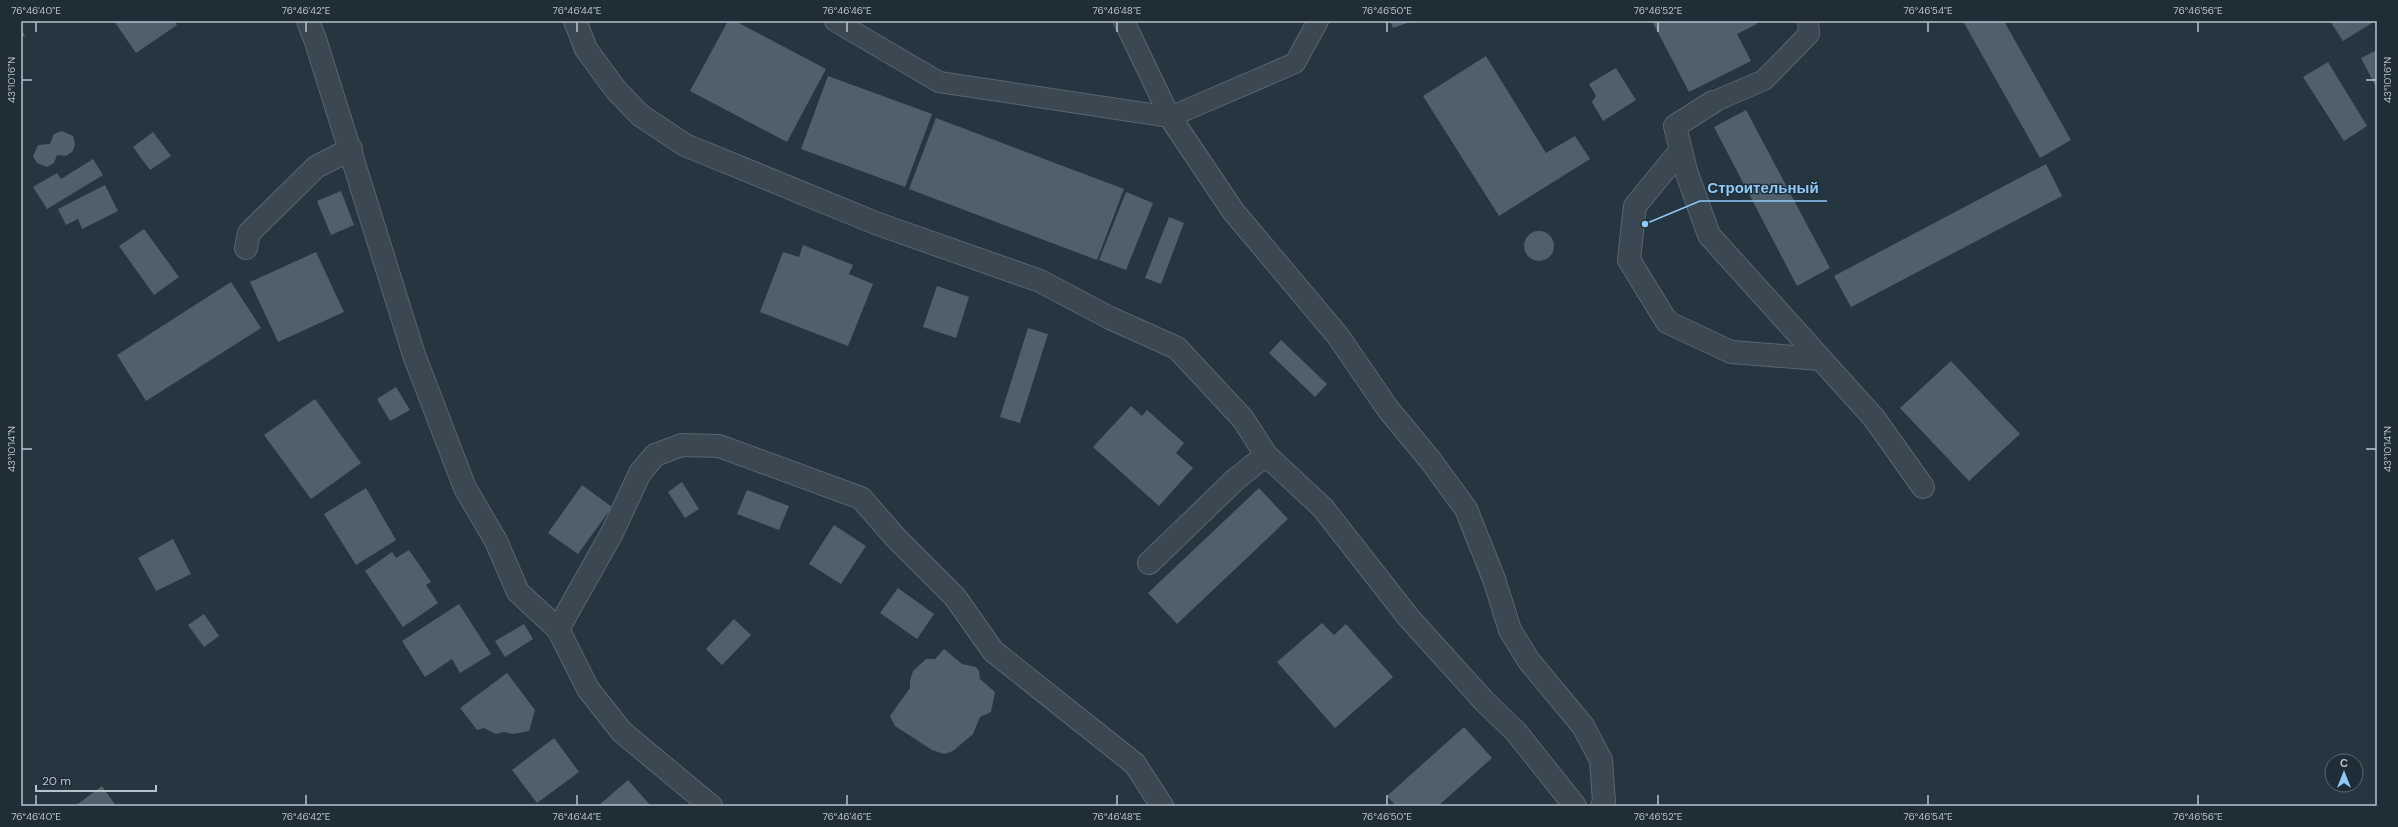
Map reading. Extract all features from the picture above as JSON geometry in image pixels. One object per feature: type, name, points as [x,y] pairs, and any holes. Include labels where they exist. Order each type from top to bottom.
[{"type":"street","points":[[308,21],[350,149],[414,355],[465,488],[496,541],[518,592],[558,629],[588,689],[622,732],[711,806]]},
{"type":"street","points":[[576,21],[586,49],[616,90],[640,115],[685,145],[878,224],[1040,281],[1110,318],[1177,348],[1243,419],[1266,454],[1324,508],[1409,618],[1484,701],[1516,732],[1575,806]]},
{"type":"street","points":[[1713,102],[1675,126],[1686,171],[1709,234],[1874,418],[1923,487]]},
{"type":"street","points":[[1170,117],[1233,211],[1338,336],[1388,409],[1432,461],[1466,509],[1494,579],[1510,630],[1529,661],[1583,726],[1601,760],[1604,802],[1602,806]]},
{"type":"street","points":[[246,248],[249,233],[316,167],[350,149]]},
{"type":"street","points":[[1681,150],[1635,206],[1628,260],[1667,322],[1731,352],[1820,359]]},
{"type":"street","points":[[558,629],[612,533],[640,473],[655,454],[682,445],[719,446],[861,498],[895,537],[955,597],[993,651],[1135,764],[1162,806]]},
{"type":"street","points":[[1149,563],[1236,479],[1266,454]]},
{"type":"lane","points":[[835,21],[939,82],[1170,117],[1295,63],[1318,21]]},
{"type":"lane","points":[[1124,21],[1170,117]]},
{"type":"lane","points":[[1713,102],[1764,80],[1808,34],[1808,21]]},
{"type":"building","points":[[114,21],[174,21],[177,25],[136,53]]},
{"type":"building","points":[[728,21],[735,21],[826,69],[787,142],[690,91]]},
{"type":"building","points":[[1390,21],[1413,21],[1393,28]]},
{"type":"building","points":[[1652,21],[1755,21],[1757,24],[1737,34],[1751,61],[1689,92]]},
{"type":"building","points":[[1963,21],[2004,21],[2071,140],[2040,158]]},
{"type":"building","points":[[2330,21],[2375,21],[2343,41]]},
{"type":"building","points":[[21,28],[25,36],[21,37]]},
{"type":"building","points":[[2377,50],[2377,89],[2361,58]]},
{"type":"building","points":[[1486,56],[1546,153],[1575,136],[1590,159],[1499,216],[1423,96]]},
{"type":"building","points":[[2328,62],[2367,126],[2344,141],[2303,77]]},
{"type":"building","points":[[1616,68],[1636,100],[1603,121],[1592,102],[1596,96],[1589,84]]},
{"type":"building","points":[[828,76],[932,114],[905,187],[801,149]]},
{"type":"building","points":[[1746,110],[1830,268],[1797,286],[1714,127]]},
{"type":"building","points":[[936,118],[1124,189],[1097,260],[909,189]]},
{"type":"building","points":[[62,131],[73,136],[75,144],[73,151],[66,156],[57,155],[54,163],[47,167],[37,163],[33,156],[38,145],[50,144],[54,134]]},
{"type":"building","points":[[153,132],[171,156],[150,170],[133,147]]},
{"type":"building","points":[[93,159],[103,175],[47,209],[33,187],[57,173],[61,179]]},
{"type":"building","points":[[2046,164],[2062,196],[1851,307],[1834,276]]},
{"type":"building","points":[[105,185],[118,211],[82,229],[78,219],[66,225],[58,209]]},
{"type":"building","points":[[341,191],[354,225],[331,235],[317,201]]},
{"type":"building","points":[[1126,192],[1153,203],[1126,270],[1099,260]]},
{"type":"building","points":[[1169,217],[1184,223],[1161,284],[1145,278]]},
{"type":"building","points":[[144,229],[179,277],[154,295],[119,246]]},
{"type":"building","points":[[1539,231],[1550,235],[1554,246],[1550,257],[1539,261],[1528,257],[1524,246],[1528,235]]},
{"type":"building","points":[[803,245],[853,265],[849,274],[873,284],[848,346],[760,312],[783,252],[799,257]]},
{"type":"building","points":[[316,252],[344,312],[278,342],[250,282]]},
{"type":"building","points":[[231,282],[261,328],[146,401],[117,355]]},
{"type":"building","points":[[937,286],[969,297],[956,338],[923,327]]},
{"type":"building","points":[[1028,328],[1048,334],[1020,423],[1000,417]]},
{"type":"building","points":[[1281,340],[1327,384],[1315,397],[1269,353]]},
{"type":"building","points":[[1951,361],[2020,434],[1969,481],[1900,408]]},
{"type":"building","points":[[396,387],[410,410],[390,421],[377,399]]},
{"type":"building","points":[[315,399],[361,463],[311,499],[264,435]]},
{"type":"building","points":[[1131,406],[1142,416],[1147,410],[1184,443],[1176,453],[1193,468],[1159,506],[1093,447]]},
{"type":"building","points":[[682,482],[699,509],[685,518],[668,492]]},
{"type":"building","points":[[582,485],[612,507],[578,554],[548,533]]},
{"type":"building","points":[[366,488],[396,540],[356,565],[324,514]]},
{"type":"building","points":[[1259,488],[1288,519],[1177,624],[1148,593]]},
{"type":"building","points":[[747,490],[789,506],[779,530],[737,514]]},
{"type":"building","points":[[834,525],[866,546],[841,584],[809,564]]},
{"type":"building","points":[[173,539],[191,574],[156,591],[138,558]]},
{"type":"building","points":[[409,550],[431,582],[426,585],[438,603],[403,627],[365,571],[392,552],[396,558]]},
{"type":"building","points":[[898,588],[934,614],[917,639],[880,613]]},
{"type":"building","points":[[459,604],[491,654],[460,673],[452,659],[425,677],[402,641]]},
{"type":"building","points":[[204,614],[219,636],[204,647],[188,625]]},
{"type":"building","points":[[734,619],[751,635],[722,665],[706,649]]},
{"type":"building","points":[[1322,623],[1334,635],[1346,624],[1393,677],[1335,728],[1277,662]]},
{"type":"building","points":[[524,624],[533,639],[505,657],[495,641]]},
{"type":"building","points":[[944,649],[962,664],[976,667],[979,671],[980,679],[995,692],[991,712],[980,717],[973,734],[953,751],[944,754],[932,750],[895,726],[890,716],[910,688],[910,681],[913,671],[926,659],[935,659]]},
{"type":"building","points":[[507,673],[535,710],[529,731],[513,734],[504,732],[496,734],[484,728],[477,730],[460,708]]},
{"type":"building","points":[[1464,727],[1492,758],[1438,806],[1396,806],[1387,796]]},
{"type":"building","points":[[554,738],[579,772],[537,803],[512,770]]},
{"type":"building","points":[[628,780],[651,806],[598,806]]},
{"type":"building","points":[[102,786],[116,806],[75,806]]},
{"type":"place","name":"Строительный","points":[[1645,224]]}]
